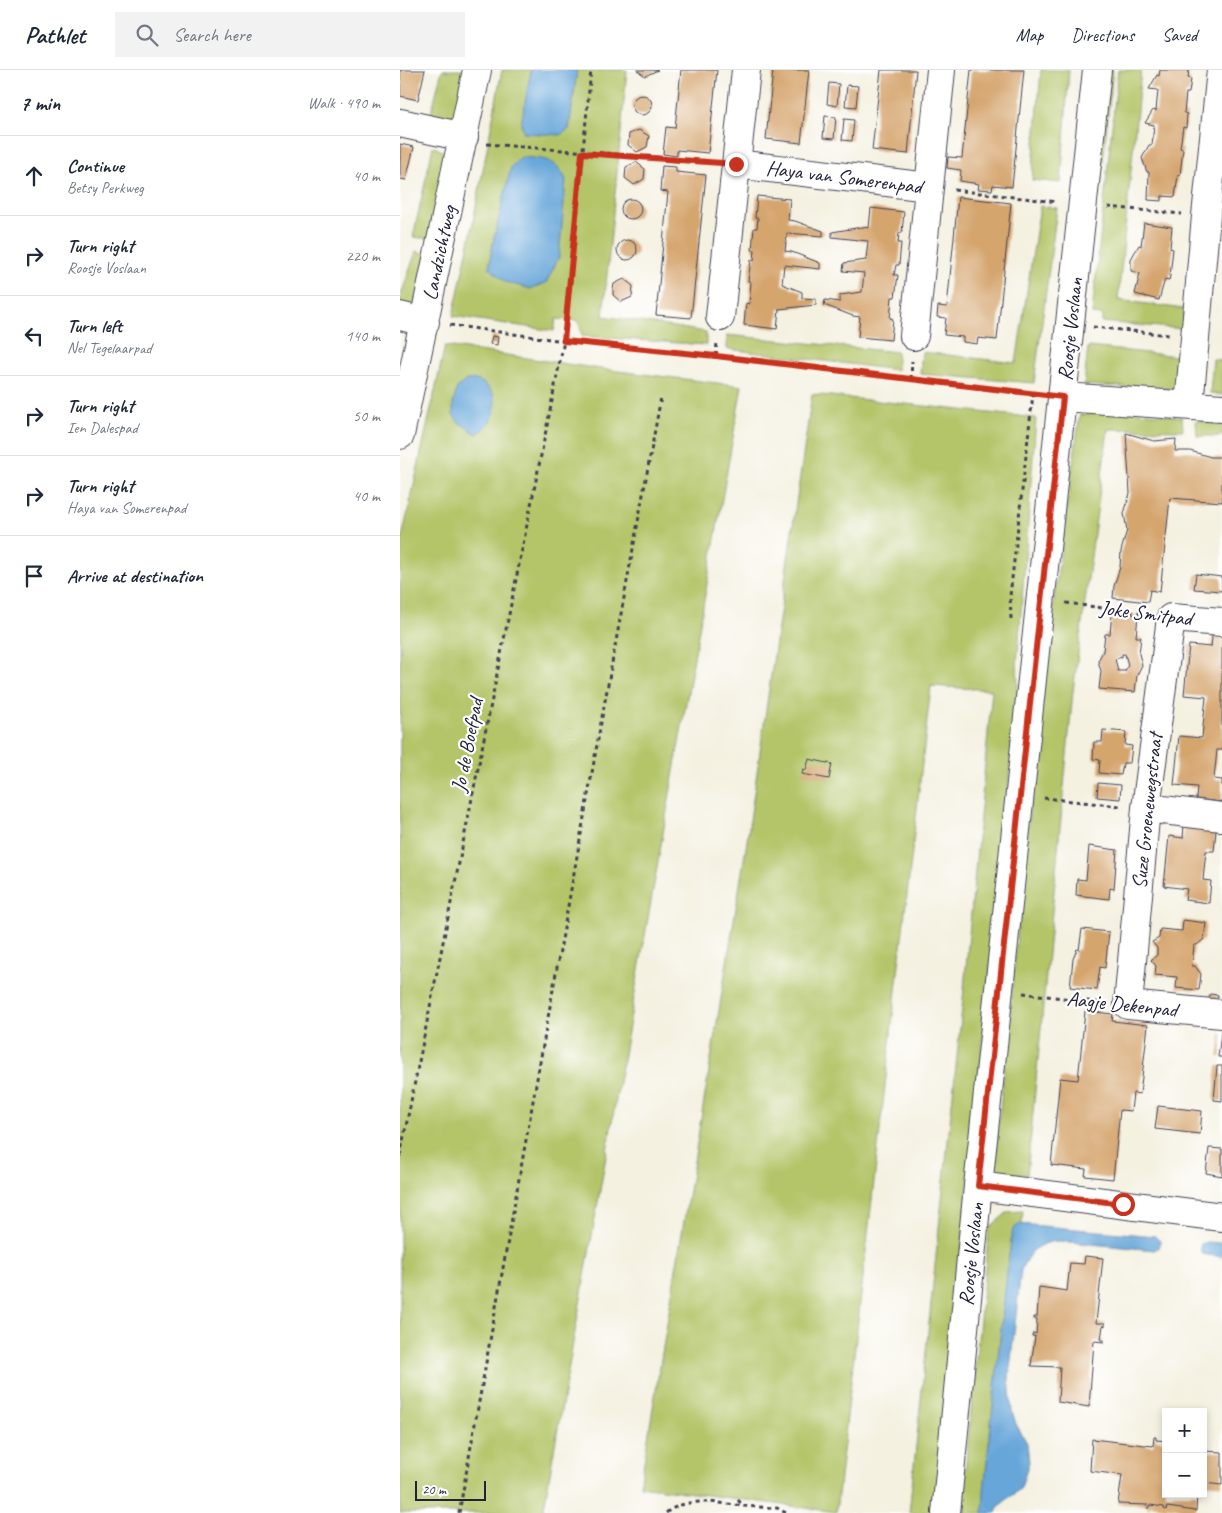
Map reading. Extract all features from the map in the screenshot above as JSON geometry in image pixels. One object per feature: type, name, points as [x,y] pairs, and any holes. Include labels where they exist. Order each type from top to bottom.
[{"type":"street","name":"Landzichtweg","points":[[400,435],[412,319],[464,137],[477,70]]},
{"type":"street","points":[[719,330],[746,70]]},
{"type":"street","points":[[914,336],[941,70]]},
{"type":"street","name":"Roosje Voslaan","points":[[946,1513],[978,1186],[1097,70]]},
{"type":"street","points":[[1188,405],[1221,70]]},
{"type":"street","points":[[400,123],[464,137]]},
{"type":"street","name":"Haya van Somerenpad","points":[[736,164],[929,187]]},
{"type":"street","points":[[1063,397],[1222,408]]},
{"type":"street","name":"Joke Smitpad","points":[[1171,618],[1222,622]]},
{"type":"street","name":"Suze Groenewegstraat","points":[[1128,1005],[1146,808],[1171,618]]},
{"type":"street","points":[[1146,808],[1222,817]]},
{"type":"street","name":"Aagje Dekenpad","points":[[1128,1005],[1222,1014]]},
{"type":"street","points":[[978,1186],[1222,1217]]},
{"type":"path","name":"Jo de Boefpad","points":[[400,1156],[564,341],[591,70]]},
{"type":"path","name":"Haya van Somerenpad","points":[[492,145],[736,164]]},
{"type":"path","name":"Haya van Somerenpad","points":[[929,187],[1046,200]]},
{"type":"path","points":[[1084,205],[1206,216]]},
{"type":"path","points":[[412,319],[564,341],[716,356],[1063,397]]},
{"type":"path","points":[[1092,327],[1195,338]]},
{"type":"path","points":[[716,356],[719,330]]},
{"type":"path","points":[[911,379],[912,367]]},
{"type":"path","points":[[459,1513],[661,397]]},
{"type":"path","name":"Joke Smitpad","points":[[1071,604],[1171,618]]},
{"type":"path","points":[[1050,798],[1146,808]]},
{"type":"path","name":"Aagje Dekenpad","points":[[1022,993],[1128,1005]]},
{"type":"path","points":[[738,1500],[743,1506]]},
{"type":"path","points":[[666,1513],[674,1506],[700,1502],[777,1508],[786,1513]]},
{"type":"green space","points":[[442,70],[467,70],[456,124],[429,121]]},
{"type":"green space","points":[[502,70],[531,70],[528,91],[569,129],[577,70],[627,70],[603,316],[706,332],[706,345],[582,336],[579,321],[556,319],[554,331],[453,316]]},
{"type":"green space","points":[[1041,70],[1069,70],[1061,183],[1032,180]]},
{"type":"green space","points":[[1104,70],[1113,70],[1099,197],[1092,194]]},
{"type":"green space","points":[[1118,70],[1141,70],[1118,300],[1184,309],[1184,329],[1102,322],[1102,315],[1092,314]]},
{"type":"green space","points":[[433,146],[448,154],[430,239],[413,237]]},
{"type":"green space","points":[[1040,206],[1057,208],[1034,383],[920,374],[922,352],[1016,363]]},
{"type":"green space","points":[[416,251],[428,255],[419,308],[400,304],[400,298]]},
{"type":"green space","points":[[727,335],[897,352],[897,370],[727,349]]},
{"type":"green space","points":[[445,346],[601,369],[742,386],[543,1513],[400,1513],[400,547]]},
{"type":"green space","points":[[1088,347],[1188,357],[1186,390],[1084,385]]},
{"type":"green space","points":[[1213,359],[1222,360],[1222,395],[1210,393]]},
{"type":"green space","points":[[812,394],[1036,418],[1017,664],[1018,690],[935,1513],[909,1513],[963,999],[992,690],[931,686],[836,1512],[640,1486],[746,848]]},
{"type":"green space","points":[[1095,407],[1182,417],[1183,430],[1108,429],[1073,691],[1027,1175],[994,1171],[1041,691],[1080,414],[1090,415]]},
{"type":"green space","points":[[1196,421],[1222,423],[1222,436],[1197,436]]},
{"type":"green space","points":[[1023,1211],[994,1513],[961,1513],[989,1228],[1008,1212]]},
{"type":"water","points":[[531,70],[577,70],[569,129],[560,135],[524,133],[521,124]]},
{"type":"water","points":[[521,157],[542,159],[553,163],[562,172],[566,180],[559,257],[546,283],[531,289],[505,282],[489,267],[511,167]]},
{"type":"water","points":[[466,380],[476,380],[488,387],[495,401],[493,416],[484,429],[477,434],[458,422],[453,415],[453,404],[457,388]]},
{"type":"water","points":[[1020,1224],[1155,1236],[1160,1243],[1157,1249],[1154,1250],[1059,1241],[1040,1246],[1031,1253],[1021,1270],[1009,1378],[1012,1411],[1016,1424],[1027,1443],[1029,1462],[1021,1488],[999,1506],[996,1513],[983,1513],[1008,1262],[1013,1229]]},
{"type":"water","points":[[1208,1242],[1222,1243],[1222,1257],[1202,1254],[1201,1244]]},
{"type":"building","points":[[400,70],[425,70],[418,100],[400,96]]},
{"type":"building","points":[[637,70],[658,70],[645,76]]},
{"type":"building","points":[[681,70],[717,70],[708,153],[677,150],[677,156],[663,154],[666,127],[675,128]]},
{"type":"building","points":[[773,70],[809,70],[801,143],[766,139]]},
{"type":"building","points":[[881,70],[916,70],[908,154],[872,150]]},
{"type":"building","points":[[971,70],[1024,70],[1012,187],[993,185],[992,190],[978,189],[979,184],[960,181],[961,170],[947,168],[948,157],[962,158]]},
{"type":"building","points":[[1160,70],[1189,70],[1188,78],[1191,79],[1189,93],[1186,93],[1184,113],[1187,114],[1186,128],[1183,127],[1180,148],[1183,149],[1175,197],[1162,196],[1162,201],[1148,200],[1149,172],[1147,172],[1142,158],[1149,145],[1152,145],[1154,125],[1145,123],[1153,110],[1156,111],[1158,90],[1149,89],[1157,75],[1159,76]]},
{"type":"building","points":[[829,83],[839,84],[837,106],[827,104]]},
{"type":"building","points":[[847,85],[858,86],[856,107],[845,106]]},
{"type":"building","points":[[642,95],[649,98],[652,105],[649,112],[642,115],[635,112],[632,105],[635,98]]},
{"type":"building","points":[[825,116],[836,117],[834,139],[823,138]]},
{"type":"building","points":[[844,119],[854,120],[852,141],[842,140]]},
{"type":"building","points":[[639,130],[649,136],[647,147],[637,152],[628,145],[629,134]]},
{"type":"building","points":[[400,144],[414,147],[406,180],[400,179]]},
{"type":"building","points":[[636,162],[645,169],[644,179],[634,185],[625,178],[626,167]]},
{"type":"building","points":[[662,166],[676,167],[676,172],[706,175],[691,318],[656,315],[668,192],[660,191]]},
{"type":"building","points":[[757,196],[790,199],[788,220],[823,231],[823,236],[787,233],[785,251],[820,263],[820,269],[784,265],[782,284],[802,292],[802,298],[816,299],[816,305],[779,309],[777,329],[744,325],[746,303],[749,304],[751,282],[748,281],[751,260],[754,260],[755,250],[752,250],[754,228],[757,228],[758,218],[755,218]]},
{"type":"building","points":[[958,197],[1011,203],[997,340],[978,338],[977,344],[963,342],[963,337],[944,335],[946,318],[937,317],[938,306],[947,307]]},
{"type":"building","points":[[631,199],[638,202],[641,209],[638,216],[631,219],[624,216],[621,209],[624,202]]},
{"type":"building","points":[[871,208],[904,212],[902,233],[899,233],[898,243],[901,243],[899,265],[896,265],[894,275],[898,275],[895,297],[892,297],[890,318],[893,319],[891,340],[858,337],[860,317],[824,305],[825,300],[840,302],[840,295],[862,292],[864,273],[843,271],[844,263],[866,260],[868,241],[832,237],[832,232],[862,227],[869,228]]},
{"type":"building","points":[[1144,223],[1172,227],[1170,248],[1173,249],[1170,276],[1169,280],[1165,279],[1159,300],[1135,294],[1140,273],[1131,271],[1131,259],[1139,245],[1141,246]]},
{"type":"building","points":[[627,240],[634,243],[637,250],[634,257],[627,260],[620,257],[617,250],[620,243]]},
{"type":"building","points":[[624,279],[633,286],[632,297],[621,302],[613,295],[613,289],[614,284]]},
{"type":"building","points":[[492,336],[498,337],[497,345],[490,344]]},
{"type":"building","points":[[1126,433],[1154,441],[1176,439],[1175,451],[1190,451],[1211,457],[1222,457],[1222,502],[1170,498],[1160,592],[1150,590],[1148,602],[1113,598],[1114,586],[1120,567],[1121,551],[1127,530],[1124,514],[1130,493]]},
{"type":"building","points":[[1196,574],[1222,577],[1222,591],[1194,589]]},
{"type":"building","points":[[1112,613],[1138,615],[1136,637],[1141,637],[1139,654],[1142,665],[1137,675],[1135,692],[1099,689],[1101,671],[1098,661],[1103,651],[1105,634],[1110,634]],"holes":[[[1125,654],[1128,665],[1125,671],[1118,671],[1115,659]]]},
{"type":"building","points":[[1213,628],[1222,629],[1222,750],[1217,750],[1214,779],[1222,780],[1222,802],[1196,799],[1197,787],[1174,785],[1179,736],[1202,738],[1206,697],[1184,695],[1189,645],[1211,647]]},
{"type":"building","points":[[1103,730],[1126,732],[1125,745],[1132,746],[1130,763],[1123,763],[1121,775],[1099,773],[1100,760],[1093,759],[1094,742],[1102,742]]},
{"type":"building","points":[[809,759],[832,764],[829,779],[802,774],[803,769],[806,770]]},
{"type":"building","points":[[1098,783],[1121,785],[1120,799],[1097,797]]},
{"type":"building","points":[[1217,821],[1214,851],[1206,851],[1203,880],[1211,881],[1209,903],[1185,900],[1187,889],[1164,886],[1169,836],[1183,838],[1184,826]]},
{"type":"building","points":[[1089,846],[1117,850],[1114,889],[1110,888],[1109,899],[1076,895],[1077,879],[1086,880]]},
{"type":"building","points":[[1183,920],[1206,923],[1204,939],[1197,945],[1194,945],[1192,966],[1195,966],[1201,974],[1199,990],[1176,988],[1177,977],[1155,975],[1156,966],[1151,960],[1157,955],[1157,948],[1152,942],[1159,938],[1160,929],[1182,931]]},
{"type":"building","points":[[1082,929],[1109,932],[1105,968],[1100,967],[1097,990],[1070,987],[1073,959],[1077,949],[1079,950]]},
{"type":"building","points":[[1210,994],[1218,995],[1217,1005],[1209,1005]]},
{"type":"building","points":[[1085,1011],[1113,1014],[1112,1021],[1148,1025],[1140,1094],[1133,1093],[1131,1111],[1120,1110],[1113,1179],[1085,1176],[1086,1169],[1051,1165],[1060,1078],[1078,1080]]},
{"type":"building","points":[[1221,1033],[1222,1057],[1218,1057]]},
{"type":"building","points":[[1217,1066],[1222,1066],[1222,1101],[1214,1100]]},
{"type":"building","points":[[1158,1106],[1202,1111],[1200,1134],[1155,1129]]},
{"type":"building","points":[[1209,1148],[1222,1149],[1222,1176],[1206,1173]]},
{"type":"building","points":[[1085,1256],[1103,1258],[1096,1323],[1105,1323],[1101,1340],[1104,1340],[1104,1342],[1094,1341],[1089,1407],[1058,1402],[1060,1367],[1031,1366],[1035,1336],[1032,1336],[1033,1333],[1036,1334],[1037,1319],[1034,1319],[1034,1317],[1037,1317],[1039,1287],[1067,1291],[1070,1263],[1084,1264]]},
{"type":"building","points":[[1154,1437],[1156,1437],[1156,1440],[1162,1441],[1162,1498],[1197,1498],[1196,1511],[1167,1507],[1166,1510],[1164,1507],[1150,1505],[1150,1508],[1147,1508],[1148,1505],[1118,1504],[1122,1475],[1090,1471],[1092,1439],[1153,1446]]},
{"type":"building","points":[[1207,1451],[1222,1452],[1222,1485],[1207,1483]]},
{"type":"route","points":[[736,164],[582,153],[564,341],[716,356],[1063,397],[978,1186],[1123,1204]]}]
